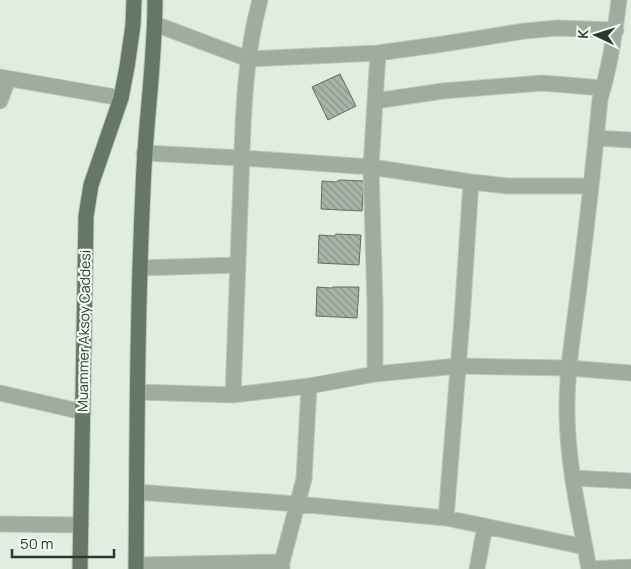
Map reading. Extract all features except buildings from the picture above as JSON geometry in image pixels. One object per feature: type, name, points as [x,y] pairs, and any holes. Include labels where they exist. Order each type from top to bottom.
[{"type":"main road","name":"Muammer Aksoy Caddesi","points":[[80,569],[86,216],[91,185],[121,98],[133,25],[134,0]]},
{"type":"main road","points":[[136,567],[140,268],[144,153],[155,24],[155,0]]},
{"type":"street","points":[[233,395],[237,266],[248,60],[260,0]]},
{"type":"street","points":[[619,0],[616,30],[600,99],[592,186],[570,368],[567,422],[589,569],[631,568]]},
{"type":"street","points":[[155,24],[248,60],[378,53],[557,28],[616,30]]},
{"type":"street","points":[[375,374],[372,167],[378,53]]},
{"type":"street","points":[[0,101],[4,78],[121,98]]},
{"type":"street","points":[[375,101],[443,91],[542,83],[603,88]]},
{"type":"street","points":[[596,138],[631,140]]},
{"type":"street","points":[[144,153],[372,167],[508,186],[592,186]]},
{"type":"street","points":[[446,518],[471,182]]},
{"type":"street","points":[[140,268],[237,266]]},
{"type":"street","points":[[138,392],[233,395],[309,386],[375,374],[458,366],[570,368],[631,373]]},
{"type":"street","points":[[136,567],[282,565],[304,479],[309,386]]},
{"type":"street","points":[[0,393],[83,412]]},
{"type":"street","points":[[574,478],[631,480]]},
{"type":"street","points":[[136,492],[446,518],[586,547]]},
{"type":"street","points":[[0,524],[81,525]]},
{"type":"street","points":[[477,569],[485,526]]}]
